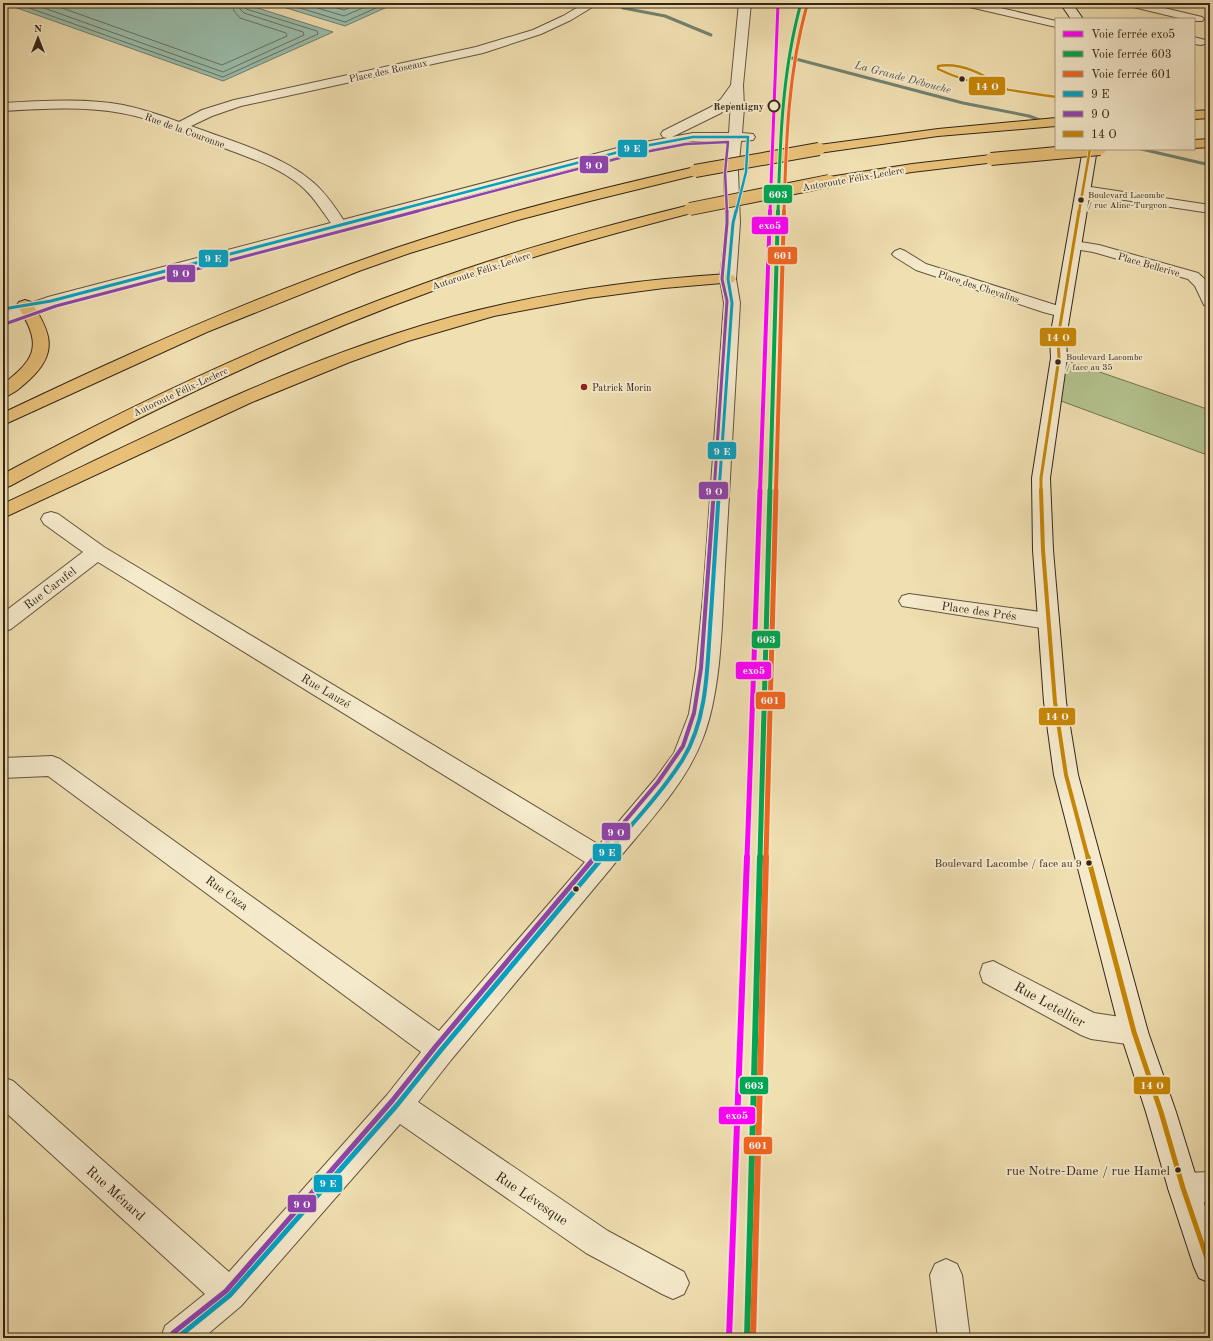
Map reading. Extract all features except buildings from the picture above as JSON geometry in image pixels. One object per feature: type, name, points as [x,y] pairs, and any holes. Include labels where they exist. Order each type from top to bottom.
[{"type":"highway","points":[[1195,115],[1210,114]]},
{"type":"highway","points":[[3,420],[168,342],[267,301],[348,270],[423,244],[518,215],[603,192],[695,171],[819,149],[897,137],[1055,122]]},
{"type":"highway","points":[[1195,144],[1210,143]]},
{"type":"highway","name":"Autoroute Félix-Leclerc","points":[[3,482],[80,440],[170,396],[324,328],[423,289],[494,265],[605,232],[690,209],[829,181],[912,168],[1089,150]]},
{"type":"highway","points":[[3,512],[244,399],[338,360],[402,337],[492,312],[589,293],[664,283],[728,279]]},
{"type":"highway","points":[[3,392],[28,372],[37,361],[42,349],[40,332],[26,307]]},
{"type":"street","points":[[177,1338],[230,1295],[397,1105],[441,1050],[602,860],[675,770],[688,749],[703,703],[706,676],[713,597],[732,301],[728,279],[733,223],[746,172],[744,134],[738,108],[737,85],[745,3]]},
{"type":"street","points":[[965,3],[1055,24]]},
{"type":"street","points":[[1066,3],[1076,18]]},
{"type":"street","points":[[1129,3],[1194,18]]},
{"type":"street","name":"Place des Roseaux","points":[[179,127],[207,113],[238,103],[465,53],[511,40],[547,28],[591,4]]},
{"type":"street","points":[[657,143],[672,131],[698,120],[716,110],[725,102],[737,85]]},
{"type":"street","name":"Rue de la Couronne","points":[[3,107],[70,105],[109,108],[144,115],[179,127],[245,152],[293,174],[314,191],[340,224]]},
{"type":"street","points":[[3,309],[26,307],[51,301],[340,224],[657,143],[693,137],[744,134]]},
{"type":"street","points":[[1090,150],[1058,338],[1059,358],[1041,478],[1043,550],[1055,702],[1066,775],[1134,1032],[1160,1112],[1196,1188],[1210,1267]]},
{"type":"street","points":[[1084,190],[1210,209]]},
{"type":"street","name":"Place Bellerive","points":[[1074,245],[1094,248],[1193,276],[1202,284],[1210,302]]},
{"type":"street","name":"Place des Chevalins","points":[[900,254],[921,267],[1042,307],[1062,312]]},
{"type":"street","points":[[3,318],[26,307]]},
{"type":"street","name":"Rue Lauzé","points":[[51,519],[97,552],[602,860]]},
{"type":"street","name":"Rue Carufel","points":[[3,624],[97,552]]},
{"type":"street","name":"Place des Prés","points":[[909,601],[1048,621]]},
{"type":"street","name":"Rue Caza","points":[[3,768],[52,766],[441,1050]]},
{"type":"street","name":"Rue Letellier","points":[[993,973],[1091,1026],[1134,1032]]},
{"type":"street","name":"Rue Ménard","points":[[3,1091],[230,1295]]},
{"type":"street","name":"Rue Lévesque","points":[[397,1105],[596,1242],[673,1283]]},
{"type":"street","points":[[946,1275],[954,1338]]},
{"type":"green space","points":[[1059,358],[1210,410],[1210,456],[1053,398]]},
{"type":"water","points":[[3,3],[242,3],[333,32],[223,81]]},
{"type":"water","points":[[270,3],[396,3],[345,26]]},
{"type":"waterway","name":"La Grande Débouche","points":[[615,3],[623,8],[665,16],[711,35]]},
{"type":"waterway","name":"La Grande Débouche","points":[[792,58],[963,103],[1029,116],[1055,126]]},
{"type":"waterway","name":"La Grande Débouche","points":[[1145,150],[1210,165]]},
{"type":"rail line","name":"exo5","points":[[729,1338],[778,3]]},
{"type":"rail line","name":"603","points":[[747,1338],[779,166],[787,63],[795,23],[801,3]]},
{"type":"rail line","name":"601","points":[[753,1338],[785,166],[793,65],[801,25],[807,5]]},
{"type":"transit line","points":[[1007,89],[983,75],[965,67],[956,65],[938,66],[938,69],[951,75],[980,84],[1011,91],[1055,97]]},
{"type":"transit line","points":[[3,309],[51,301],[634,148],[693,137],[748,137],[746,172],[733,223],[728,279],[732,303],[707,669],[703,703],[697,727],[683,758],[663,786],[441,1050],[397,1105],[230,1295],[177,1338]]},
{"type":"transit line","points":[[5,324],[56,306],[635,154],[686,144],[728,142],[725,172],[727,223],[722,279],[727,301],[701,668],[694,713],[683,746],[658,782],[436,1046],[392,1101],[226,1291],[173,1333]]},
{"type":"transit line","points":[[1090,150],[1058,338],[1059,358],[1041,478],[1043,550],[1055,702],[1066,775],[1134,1032],[1161,1112],[1183,1188],[1210,1267]]},
{"type":"place","name":"Repentigny","points":[[774,106]]},
{"type":"place","name":"Boulevard Lacombe / rue Aline-Turgeon","points":[[1081,200]]},
{"type":"place","name":"Boulevard Lacombe / face au 35","points":[[1058,362]]},
{"type":"place","name":"Patrick Morin","points":[[584,387]]},
{"type":"place","name":"Boulevard Lacombe / face au 9","points":[[1089,863]]},
{"type":"place","name":"rue Notre-Dame / rue Hamel","points":[[1178,1170]]}]
